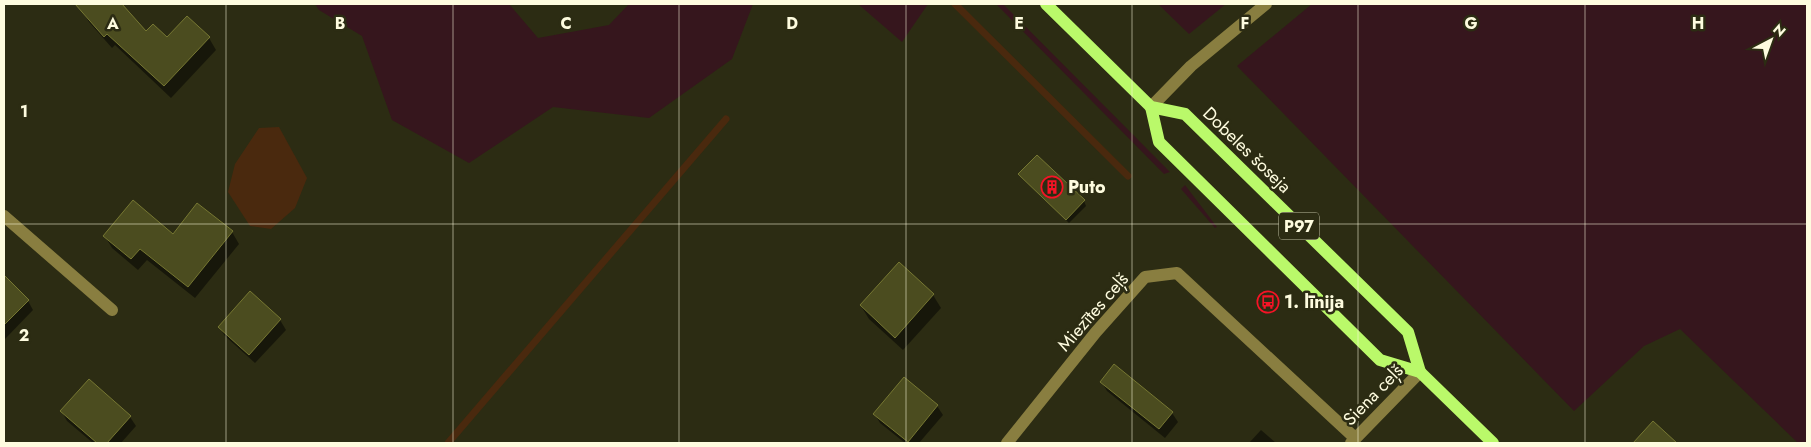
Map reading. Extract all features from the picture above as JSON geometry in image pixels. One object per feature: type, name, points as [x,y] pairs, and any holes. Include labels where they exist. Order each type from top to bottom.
[{"type":"main road","points":[[1046,4],[1151,107]]},
{"type":"main road","name":"Dobeles šoseja","points":[[1420,372],[1408,332],[1185,114],[1151,107],[1159,142],[1380,360],[1420,372],[1493,443]]},
{"type":"street","points":[[1151,107],[1191,66],[1266,4]]},
{"type":"street","points":[[4,216],[112,310]]},
{"type":"street","name":"Miezītes ceļš","points":[[1007,443],[1096,332],[1145,277],[1177,273],[1353,441]]},
{"type":"street","name":"Siena ceļš","points":[[1353,441],[1420,372]]},
{"type":"shaded area","points":[[315,4],[509,4],[538,38],[609,25],[629,4],[753,4],[732,59],[649,118],[553,107],[469,163],[392,120],[362,36],[319,10]]},
{"type":"shaded area","points":[[858,4],[928,4],[902,42]]},
{"type":"shaded area","points":[[996,4],[1003,4],[1170,172],[1164,174]]},
{"type":"shaded area","points":[[1158,4],[1226,4],[1189,34]]},
{"type":"shaded area","points":[[1312,4],[1807,4],[1807,443],[1798,443],[1680,329],[1644,346],[1574,411],[1237,66]]},
{"type":"shaded area","points":[[279,127],[307,178],[295,208],[271,229],[250,226],[228,192],[235,164],[259,128]]},
{"type":"shaded area","points":[[1185,185],[1217,227],[1215,228],[1181,189]]},
{"type":"building","points":[[75,4],[122,4],[146,31],[153,24],[167,37],[187,16],[210,37],[164,86],[107,34],[104,37]]},
{"type":"building","name":"Puto","points":[[1037,155],[1085,200],[1066,220],[1018,174]]},
{"type":"building","points":[[133,200],[173,234],[197,203],[233,231],[188,287],[140,249],[131,259],[103,236]]},
{"type":"building","points":[[899,262],[934,294],[895,338],[860,305]]},
{"type":"building","points":[[4,275],[29,300],[4,325]]},
{"type":"building","points":[[250,291],[281,319],[249,355],[218,327]]},
{"type":"building","points":[[1114,364],[1173,412],[1159,429],[1100,382]]},
{"type":"building","points":[[904,377],[938,405],[908,442],[873,414]]},
{"type":"building","points":[[89,379],[131,416],[107,443],[97,443],[60,411]]},
{"type":"building","points":[[1653,421],[1677,443],[1633,443]]},
{"type":"waterway","points":[[955,4],[1128,176]]},
{"type":"waterway","points":[[448,443],[726,119]]},
{"type":"place","name":"Puto","points":[[1052,187]]},
{"type":"place","name":"1. līnija","points":[[1268,302]]}]
